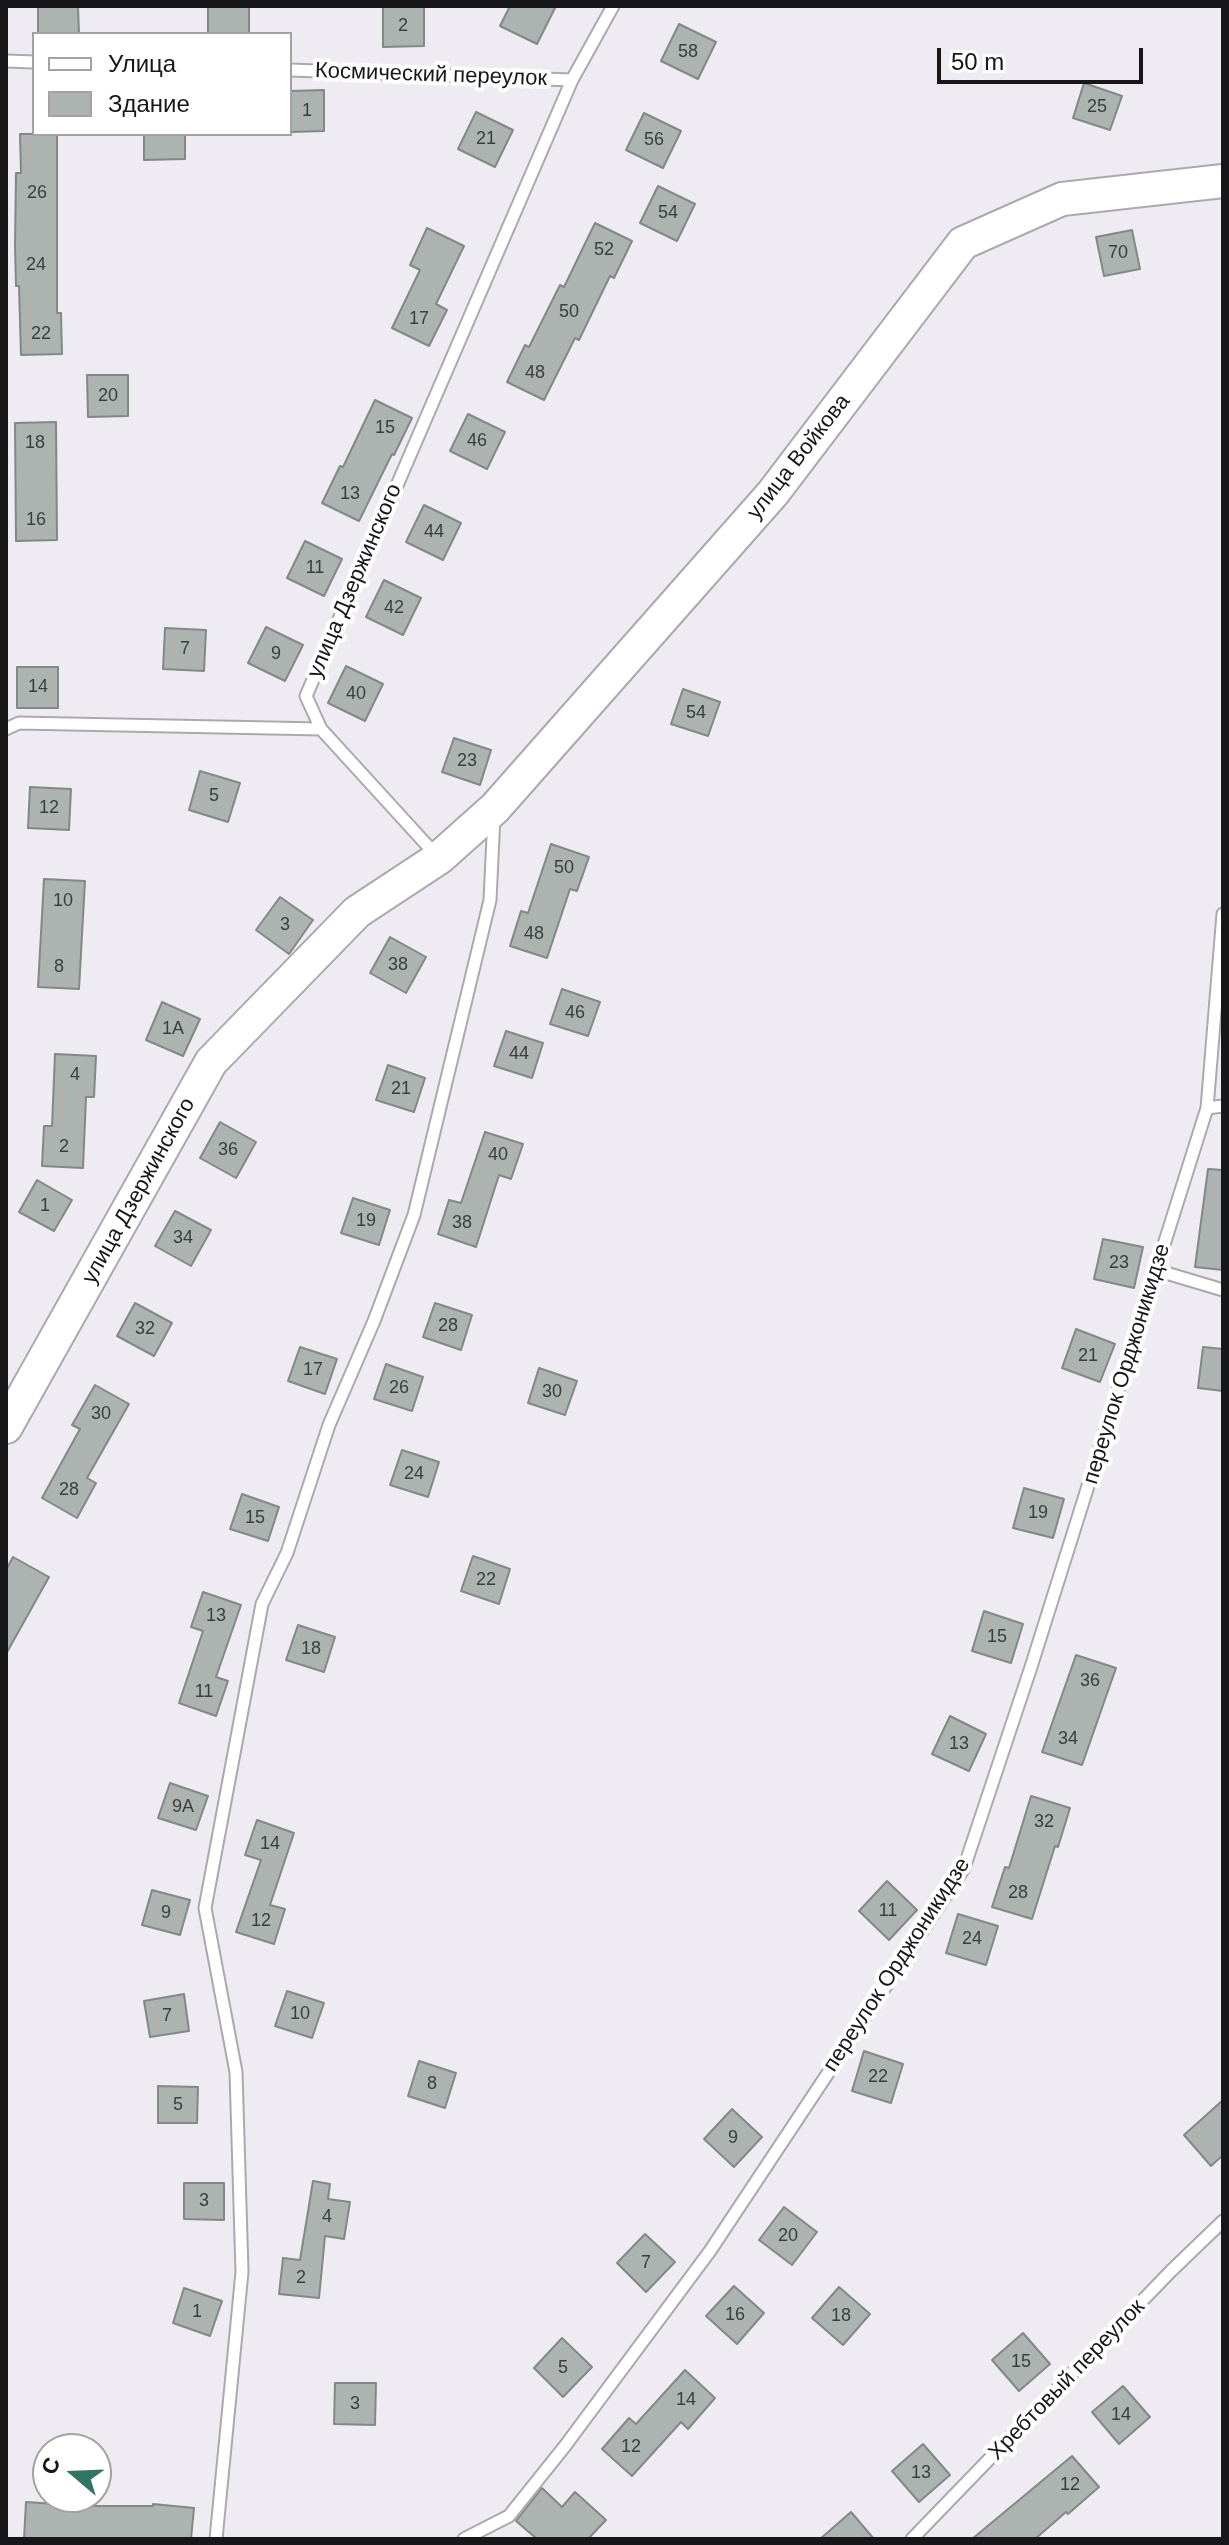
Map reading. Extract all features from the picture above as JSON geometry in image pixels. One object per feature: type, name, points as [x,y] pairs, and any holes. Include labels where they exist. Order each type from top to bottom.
[{"type":"street","name":"улица Войкова","points":[[439,858],[495,808],[773,493],[963,243],[1062,199],[1223,181]]},
{"type":"street","name":"улица Дзержинского","points":[[6,1427],[211,1062],[357,912],[439,858]]},
{"type":"lane","name":"улица Дзержинского","points":[[439,858],[321,729],[306,696],[572,80],[613,6]]},
{"type":"lane","points":[[6,61],[32,62]]},
{"type":"lane","name":"Космический переулок","points":[[292,70],[572,80]]},
{"type":"lane","points":[[6,729],[19,723],[321,729]]},
{"type":"lane","points":[[216,2539],[242,2272],[236,2072],[205,1908],[262,1604],[287,1553],[329,1425],[374,1321],[414,1215],[490,900],[495,808]]},
{"type":"lane","name":"переулок Орджоникидзе","points":[[464,2539],[509,2516],[565,2446],[710,2251],[964,1868],[999,1768],[1207,1108],[1223,914]]},
{"type":"lane","points":[[1207,1108],[1223,1106]]},
{"type":"lane","points":[[1156,1270],[1223,1290]]},
{"type":"lane","name":"Хребтовый переулок","points":[[912,2539],[1223,2221]]},
{"type":"building","points":[[38,6],[78,6],[79,32],[38,32]]},
{"type":"building","points":[[208,6],[249,6],[249,32],[208,32]]},
{"type":"building","points":[[383,6],[424,6],[424,46],[383,47]]},
{"type":"building","points":[[510,6],[556,6],[537,44],[500,26]]},
{"type":"building","points":[[679,24],[716,42],[698,79],[661,61]]},
{"type":"building","points":[[1084,83],[1122,96],[1110,130],[1073,118]]},
{"type":"building","points":[[324,90],[324,131],[292,132],[292,91]]},
{"type":"building","points":[[476,112],[513,130],[495,167],[458,149]]},
{"type":"building","points":[[644,113],[681,131],[663,168],[626,150]]},
{"type":"building","points":[[20,134],[57,136],[57,313],[61,313],[62,354],[21,355],[15,245],[16,173],[21,173]]},
{"type":"building","points":[[144,136],[185,136],[185,159],[144,160]]},
{"type":"building","points":[[658,186],[695,204],[677,241],[640,223]]},
{"type":"building","points":[[595,223],[632,241],[614,278],[610,276],[579,340],[575,338],[544,400],[507,382],[525,345],[529,347],[560,285],[564,287]]},
{"type":"building","points":[[427,228],[464,246],[436,304],[447,310],[429,346],[392,328],[420,270],[410,265]]},
{"type":"building","points":[[1132,230],[1140,269],[1104,276],[1096,237]]},
{"type":"building","points":[[87,375],[128,375],[128,416],[88,417]]},
{"type":"building","points":[[375,400],[412,418],[359,521],[322,503]]},
{"type":"building","points":[[468,414],[505,432],[487,469],[450,451]]},
{"type":"building","points":[[56,422],[57,540],[16,541],[15,423]]},
{"type":"building","points":[[424,505],[461,523],[443,560],[406,542]]},
{"type":"building","points":[[305,541],[342,559],[324,596],[287,578]]},
{"type":"building","points":[[384,580],[421,598],[403,635],[366,617]]},
{"type":"building","points":[[266,627],[303,645],[285,681],[248,663]]},
{"type":"building","points":[[165,628],[206,630],[204,671],[163,669]]},
{"type":"building","points":[[346,666],[383,684],[365,721],[328,703]]},
{"type":"building","points":[[17,667],[58,667],[58,708],[17,708]]},
{"type":"building","points":[[683,689],[720,702],[708,736],[671,724]]},
{"type":"building","points":[[454,738],[491,750],[480,785],[442,772]]},
{"type":"building","points":[[200,771],[240,783],[228,822],[189,810]]},
{"type":"building","points":[[30,787],[71,789],[69,830],[28,828]]},
{"type":"building","points":[[551,844],[589,857],[577,891],[570,889],[547,958],[510,946],[521,911],[528,913]]},
{"type":"building","points":[[44,879],[85,881],[79,989],[38,987]]},
{"type":"building","points":[[280,897],[313,920],[289,954],[256,930]]},
{"type":"building","points":[[390,937],[426,957],[406,993],[370,973]]},
{"type":"building","points":[[562,989],[600,1002],[588,1036],[550,1024]]},
{"type":"building","points":[[162,1002],[200,1019],[183,1056],[146,1040]]},
{"type":"building","points":[[506,1031],[543,1043],[532,1078],[494,1066]]},
{"type":"building","points":[[55,1054],[96,1056],[94,1097],[86,1097],[83,1168],[42,1166],[44,1126],[52,1126]]},
{"type":"building","points":[[388,1065],[425,1078],[414,1112],[376,1100]]},
{"type":"building","points":[[220,1122],[256,1142],[236,1178],[200,1158]]},
{"type":"building","points":[[485,1132],[523,1144],[511,1179],[499,1175],[476,1247],[438,1234],[449,1200],[461,1203]]},
{"type":"building","points":[[1208,1169],[1223,1170],[1223,1270],[1195,1267]]},
{"type":"building","points":[[37,1180],[72,1200],[54,1231],[19,1212]]},
{"type":"building","points":[[353,1198],[390,1210],[379,1245],[341,1233]]},
{"type":"building","points":[[175,1211],[211,1230],[191,1266],[155,1246]]},
{"type":"building","points":[[1103,1239],[1143,1247],[1134,1288],[1094,1279]]},
{"type":"building","points":[[135,1303],[172,1323],[154,1356],[117,1336]]},
{"type":"building","points":[[435,1303],[472,1315],[461,1350],[423,1337]]},
{"type":"building","points":[[1076,1329],[1115,1344],[1100,1382],[1062,1368]]},
{"type":"building","points":[[300,1347],[337,1359],[325,1394],[288,1381]]},
{"type":"building","points":[[1203,1347],[1223,1349],[1223,1391],[1198,1388]]},
{"type":"building","points":[[386,1364],[423,1377],[412,1411],[374,1399]]},
{"type":"building","points":[[539,1368],[577,1381],[565,1415],[528,1403]]},
{"type":"building","points":[[95,1385],[129,1404],[87,1478],[96,1483],[77,1518],[42,1498],[80,1429],[72,1425]]},
{"type":"building","points":[[402,1450],[439,1462],[428,1497],[390,1485]]},
{"type":"building","points":[[1024,1488],[1064,1499],[1053,1538],[1013,1528]]},
{"type":"building","points":[[242,1494],[279,1507],[268,1541],[230,1529]]},
{"type":"building","points":[[473,1556],[510,1569],[499,1604],[461,1591]]},
{"type":"building","points":[[13,1557],[49,1577],[6,1654],[6,1570]]},
{"type":"building","points":[[203,1592],[241,1605],[216,1677],[228,1681],[216,1716],[179,1703],[203,1631],[191,1627]]},
{"type":"building","points":[[984,1611],[1023,1624],[1011,1663],[972,1651]]},
{"type":"building","points":[[298,1625],[335,1637],[324,1672],[286,1660]]},
{"type":"building","points":[[1076,1655],[1116,1668],[1082,1765],[1042,1752]]},
{"type":"building","points":[[950,1716],[986,1734],[969,1771],[932,1754]]},
{"type":"building","points":[[170,1783],[208,1796],[196,1830],[158,1818]]},
{"type":"building","points":[[1031,1796],[1070,1808],[1032,1919],[992,1907],[1005,1867],[1009,1868]]},
{"type":"building","points":[[257,1820],[294,1833],[270,1905],[285,1909],[274,1944],[236,1932],[261,1860],[245,1855]]},
{"type":"building","points":[[887,1881],[917,1910],[889,1940],[859,1911]]},
{"type":"building","points":[[152,1890],[190,1900],[180,1935],[142,1925]]},
{"type":"building","points":[[958,1914],[998,1926],[986,1965],[946,1953]]},
{"type":"building","points":[[287,1991],[324,2003],[312,2038],[275,2026]]},
{"type":"building","points":[[184,1994],[189,2031],[150,2037],[144,2001]]},
{"type":"building","points":[[864,2051],[903,2064],[891,2103],[852,2091]]},
{"type":"building","points":[[419,2061],[456,2073],[445,2108],[408,2096]]},
{"type":"building","points":[[158,2086],[198,2087],[197,2123],[158,2123]]},
{"type":"building","points":[[1223,2100],[1223,2155],[1211,2166],[1184,2135]]},
{"type":"building","points":[[732,2109],[762,2137],[734,2167],[704,2139]]},
{"type":"building","points":[[313,2181],[330,2184],[328,2199],[350,2202],[344,2239],[325,2236],[319,2298],[279,2294],[283,2258],[300,2260]]},
{"type":"building","points":[[184,2183],[224,2183],[224,2220],[184,2219]]},
{"type":"building","points":[[784,2207],[817,2232],[792,2265],[759,2240]]},
{"type":"building","points":[[645,2234],[675,2262],[646,2292],[617,2263]]},
{"type":"building","points":[[734,2286],[764,2313],[737,2344],[706,2316]]},
{"type":"building","points":[[839,2287],[870,2314],[843,2345],[812,2318]]},
{"type":"building","points":[[184,2288],[222,2301],[210,2336],[173,2323]]},
{"type":"building","points":[[1023,2333],[1050,2364],[1019,2391],[992,2360]]},
{"type":"building","points":[[562,2338],[592,2367],[563,2397],[534,2368]]},
{"type":"building","points":[[685,2370],[715,2398],[688,2429],[681,2422],[632,2476],[602,2449],[629,2418],[636,2424]]},
{"type":"building","points":[[335,2383],[376,2383],[375,2425],[334,2424]]},
{"type":"building","points":[[1123,2386],[1150,2417],[1119,2444],[1092,2412]]},
{"type":"building","points":[[923,2444],[950,2475],[919,2502],[892,2471]]},
{"type":"building","points":[[1072,2456],[1099,2487],[1068,2514],[1066,2512],[1035,2539],[972,2539]]},
{"type":"building","points":[[542,2488],[562,2507],[575,2492],[606,2520],[588,2539],[537,2539],[516,2521]]},
{"type":"building","points":[[26,2502],[32,2502],[32,2513],[112,2513],[112,2506],[153,2504],[194,2508],[191,2539],[24,2539]]},
{"type":"building","points":[[851,2512],[874,2539],[820,2539]]}]
